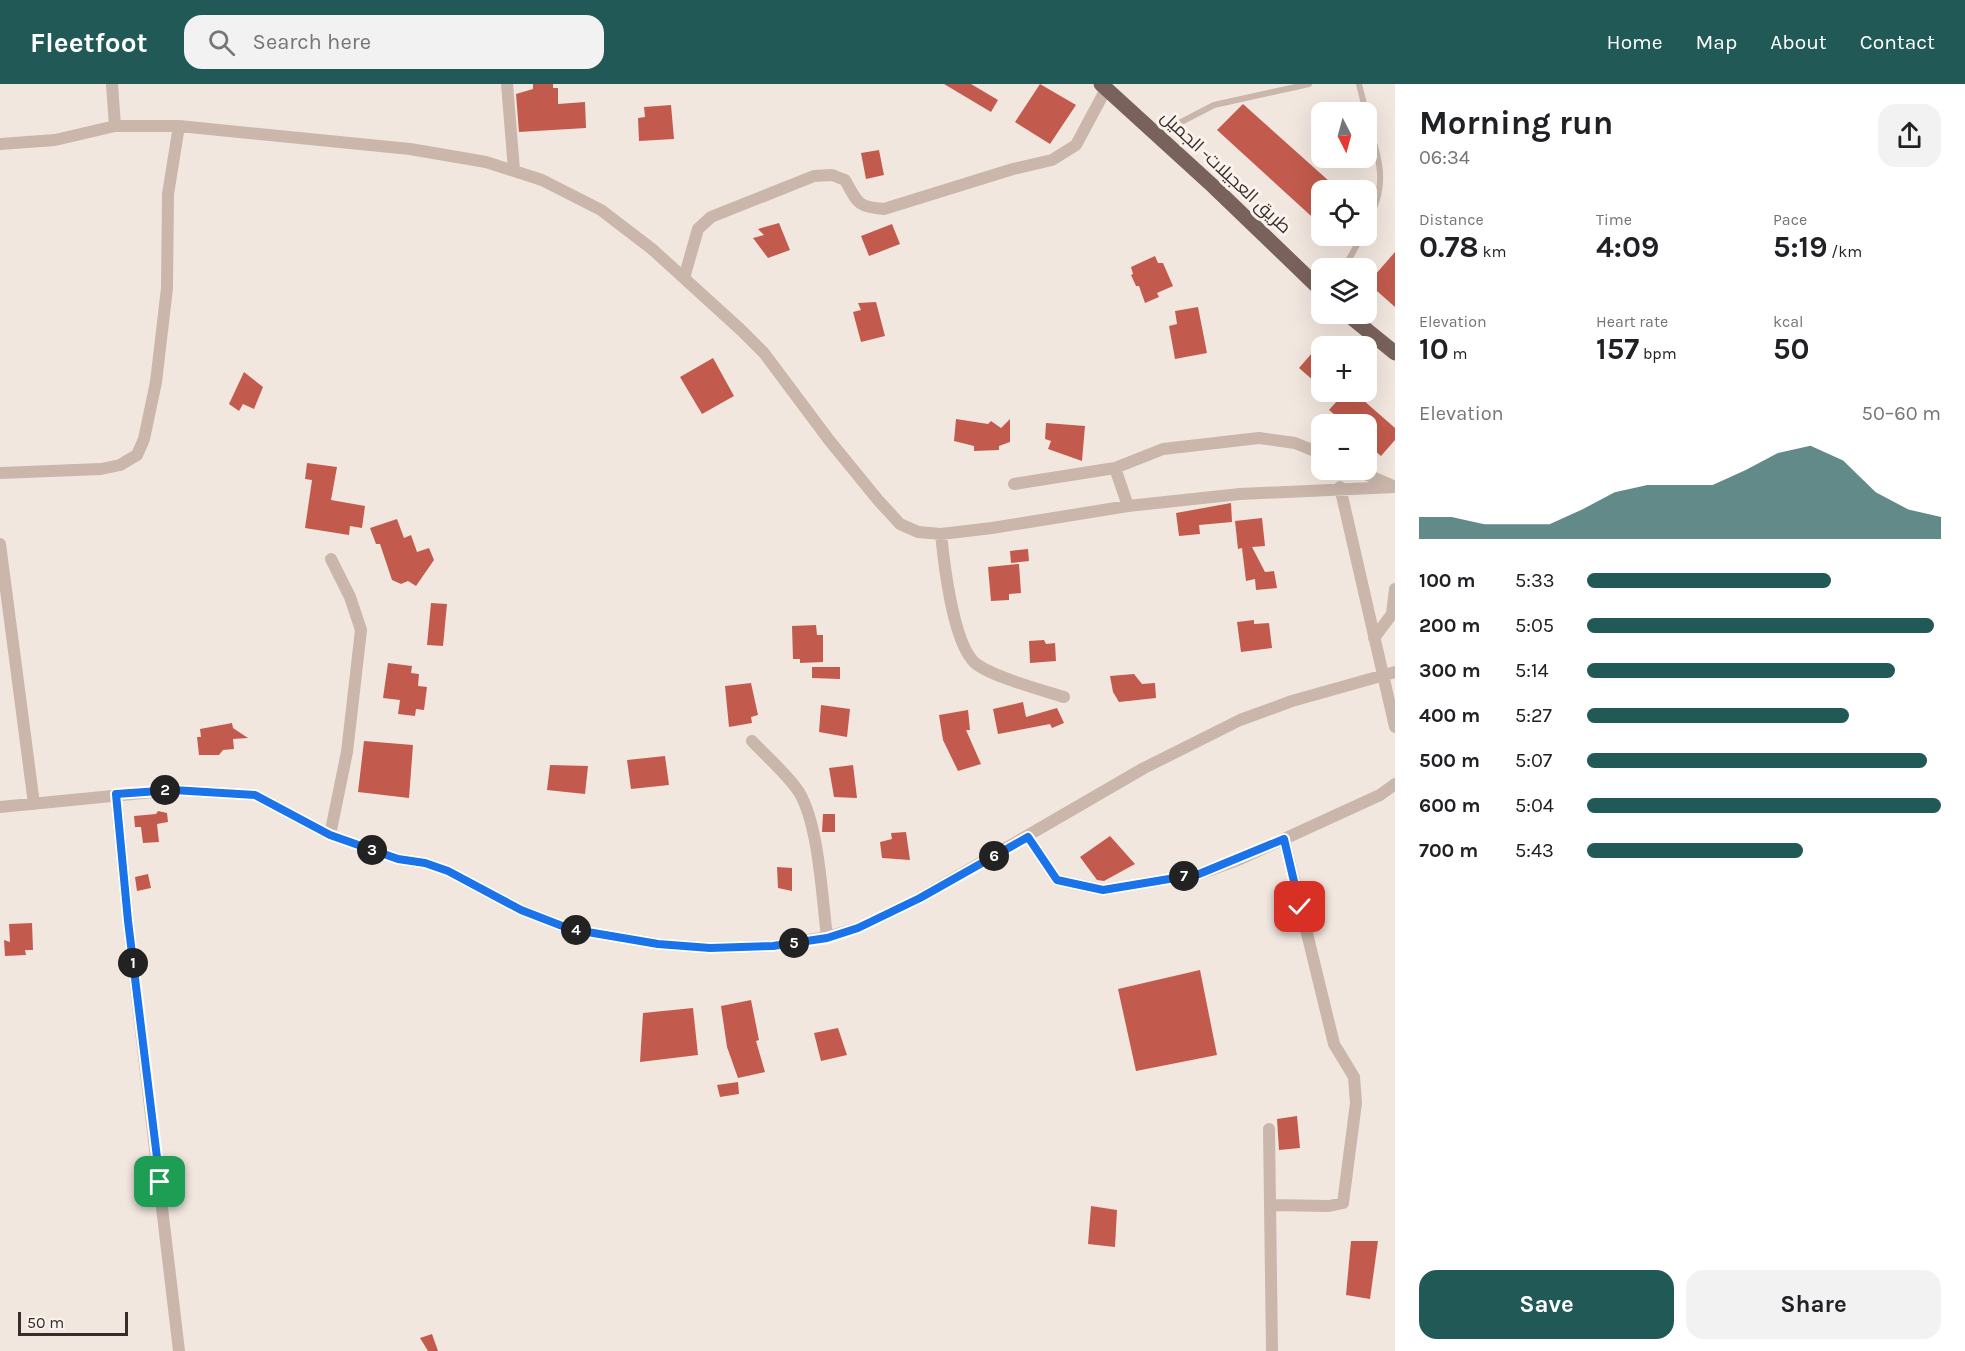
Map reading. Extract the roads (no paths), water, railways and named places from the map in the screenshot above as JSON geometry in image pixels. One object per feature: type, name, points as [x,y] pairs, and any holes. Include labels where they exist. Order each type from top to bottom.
[{"type":"main road","name":"طريق العجيلات- الجميل","points":[[1104,87],[1158,134],[1311,280]]},
{"type":"main road","points":[[1359,324],[1395,353]]},
{"type":"street","points":[[112,84],[115,126]]},
{"type":"street","points":[[507,84],[514,170]]},
{"type":"street","points":[[684,278],[698,229],[711,217],[814,176],[832,175],[845,180],[856,199],[865,208],[884,209],[1013,169],[1052,160],[1076,145],[1104,87]]},
{"type":"street","points":[[0,144],[55,140],[115,126],[179,126],[410,148],[514,170],[542,180],[601,210],[652,249],[684,278],[764,353],[829,440],[900,524],[918,532],[941,534],[1128,506],[1340,487],[1395,487],[1377,479]]},
{"type":"street","points":[[0,473],[101,469],[120,465],[137,455],[144,440],[156,382],[167,288],[168,194],[179,126]]},
{"type":"street","points":[[1014,484],[1115,468],[1163,449],[1260,438],[1295,443],[1311,450]]},
{"type":"street","points":[[1115,468],[1128,506]]},
{"type":"street","points":[[1340,487],[1374,638],[1389,673],[1395,727]]},
{"type":"street","points":[[941,534],[946,576],[956,621],[962,641],[974,662],[993,672],[1064,697]]},
{"type":"street","points":[[0,544],[34,804]]},
{"type":"street","points":[[330,835],[347,752],[360,630],[350,597],[332,559]]},
{"type":"street","points":[[1374,638],[1392,614],[1395,589]]},
{"type":"street","points":[[0,807],[173,790],[255,795],[330,835],[398,859],[425,863],[448,871],[521,910],[570,929],[658,944],[710,948],[773,946],[827,938],[858,928],[920,898],[1196,740],[1240,720],[1292,701],[1389,673]]},
{"type":"street","points":[[752,741],[798,791],[806,806],[815,847],[827,938]]},
{"type":"street","points":[[1028,837],[1057,880],[1103,890],[1199,874],[1284,839],[1380,795],[1395,784]]},
{"type":"street","points":[[116,794],[128,921],[179,1351]]},
{"type":"street","points":[[1270,1204],[1329,1206],[1342,1203],[1356,1103],[1354,1077],[1334,1044],[1284,839]]},
{"type":"street","points":[[1269,1129],[1272,1351]]},
{"type":"lane","points":[[1158,134],[1214,105],[1309,84]]},
{"type":"lane","points":[[1359,84],[1363,102]]},
{"type":"lane","points":[[1377,155],[1383,178],[1377,200]]}]
